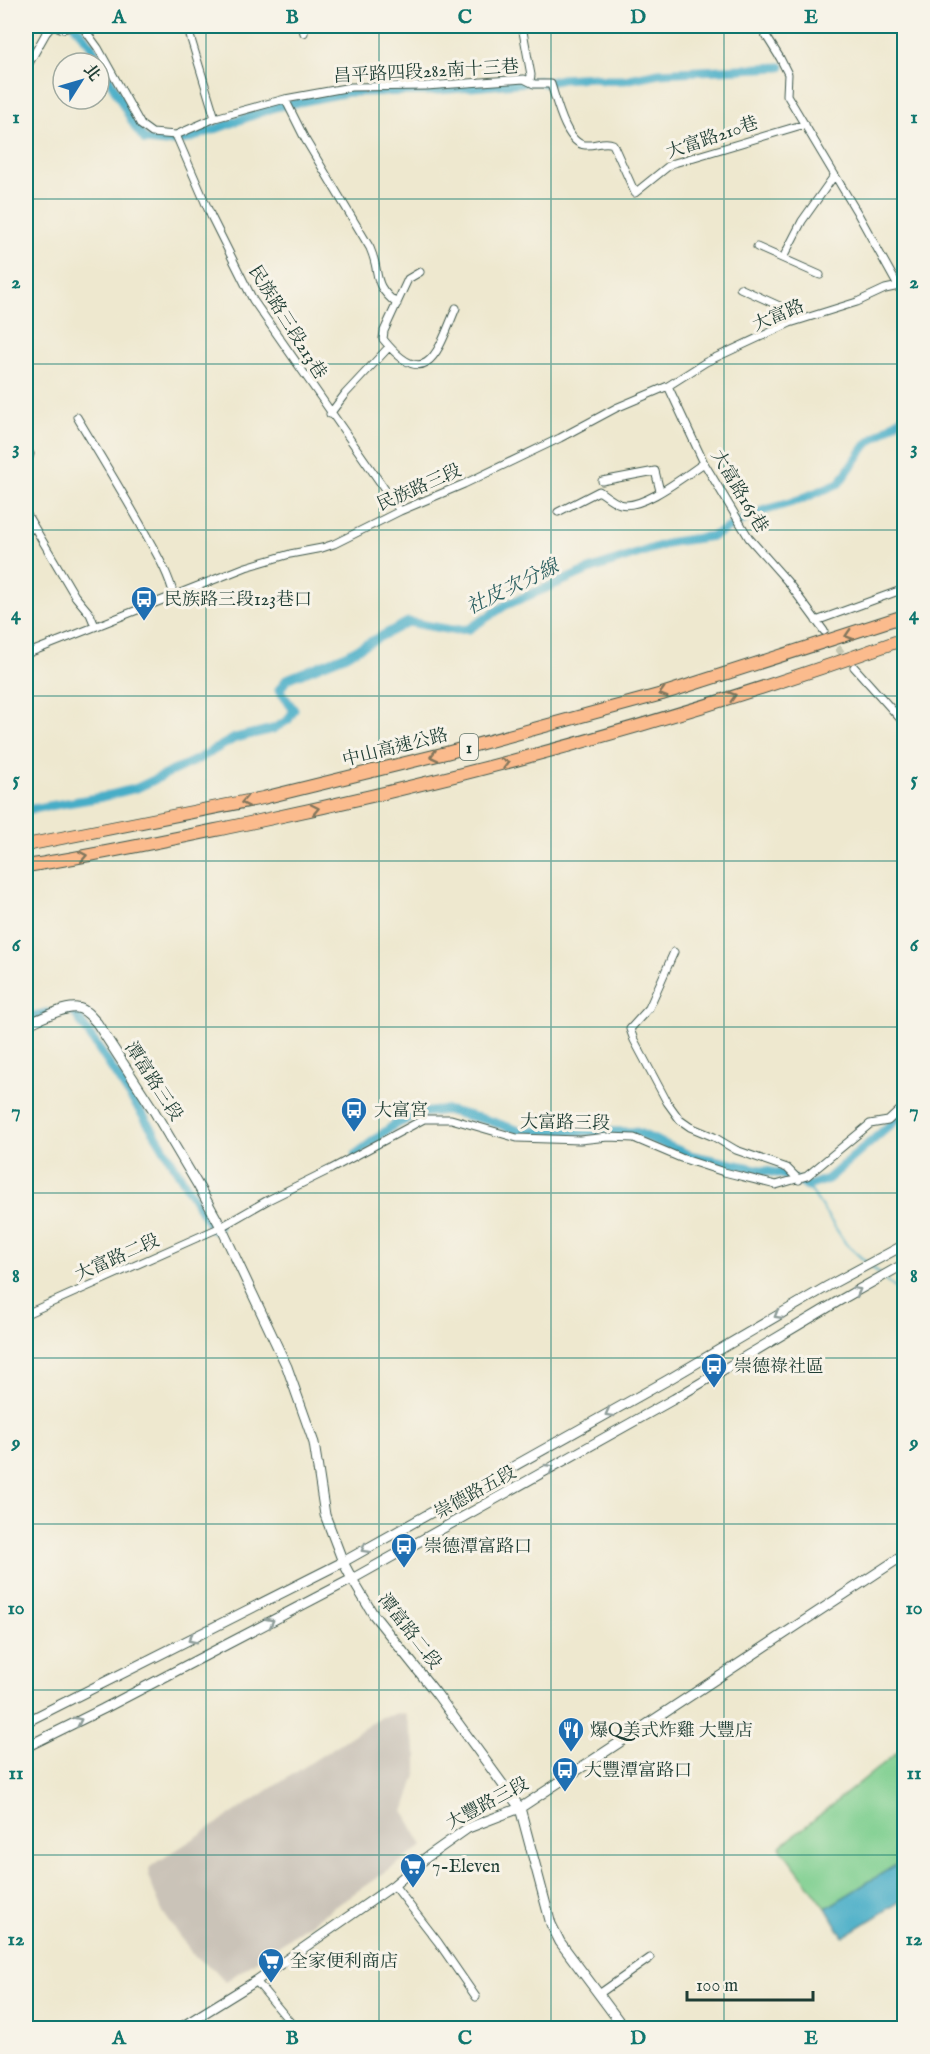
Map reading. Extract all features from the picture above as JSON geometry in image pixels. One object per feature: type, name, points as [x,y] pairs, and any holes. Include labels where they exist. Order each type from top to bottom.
[{"type":"highway","name":"中山高速公路","points":[[26,845],[263,798],[446,753],[662,694],[904,616]]},
{"type":"highway","name":"1","points":[[26,866],[207,832],[420,785],[666,717],[833,665],[904,639]]},
{"type":"street","points":[[28,65],[52,26],[63,29],[73,26]]},
{"type":"street","points":[[82,26],[98,48],[141,125],[152,133],[176,135]]},
{"type":"street","points":[[187,26],[215,118]]},
{"type":"street","name":"昌平路四段282南十三巷","points":[[176,135],[215,118],[285,99],[351,87],[426,86],[524,79],[530,81],[531,75],[522,26]]},
{"type":"street","points":[[760,26],[788,74],[788,95],[834,177],[901,286]]},
{"type":"street","name":"大富路210巷","points":[[530,81],[534,84],[552,84],[564,125],[578,143],[583,145],[608,142],[613,144],[635,193],[671,164],[805,124]]},
{"type":"street","points":[[285,99],[305,139],[370,248],[374,256],[377,281],[386,296],[397,304]]},
{"type":"street","name":"民族路三段213巷","points":[[176,135],[211,216],[253,300],[330,414],[400,511]]},
{"type":"street","points":[[783,258],[802,221],[834,177]]},
{"type":"street","points":[[757,247],[820,275]]},
{"type":"street","points":[[420,272],[408,279],[384,331],[383,339],[389,346],[408,362],[420,366],[427,364],[438,348],[456,308]]},
{"type":"street","name":"大富路","points":[[668,386],[706,362],[790,322],[857,302],[885,289],[901,286]]},
{"type":"street","points":[[740,288],[784,308],[790,322]]},
{"type":"street","points":[[330,414],[389,346]]},
{"type":"street","name":"大富路165巷","points":[[668,386],[704,463],[749,538],[787,581],[824,631]]},
{"type":"street","name":"民族路三段","points":[[26,654],[60,638],[246,567],[290,554],[322,548],[464,484],[616,408],[668,386]]},
{"type":"street","points":[[77,417],[122,491],[158,557],[174,596]]},
{"type":"street","points":[[26,467],[30,454]]},
{"type":"street","points":[[558,512],[599,492],[620,505],[639,504],[704,463]]},
{"type":"street","points":[[602,481],[655,471],[660,491]]},
{"type":"street","points":[[26,513],[75,597],[90,614],[95,626]]},
{"type":"street","points":[[26,531],[34,528]]},
{"type":"street","points":[[816,621],[904,589]]},
{"type":"street","points":[[854,667],[904,723]]},
{"type":"street","points":[[674,952],[649,1008],[630,1029],[667,1102],[680,1120],[690,1127],[736,1150],[787,1168],[799,1180]]},
{"type":"street","name":"潭富路三段","points":[[26,1025],[61,1011],[76,1008],[86,1012],[96,1023],[154,1111],[220,1227]]},
{"type":"street","name":"大富路三段","points":[[220,1227],[424,1119],[452,1119],[517,1138],[634,1138],[681,1158],[776,1185],[807,1176],[870,1124],[888,1121],[904,1106]]},
{"type":"street","name":"大富路二段","points":[[26,1314],[220,1227]]},
{"type":"street","name":"潭富路二段","points":[[220,1227],[287,1367],[314,1443],[324,1515],[343,1562],[373,1614],[436,1693],[520,1808],[551,1924],[560,1942],[624,2028]]},
{"type":"street","name":"崇德路五段","points":[[26,1722],[343,1562],[904,1245]]},
{"type":"street","name":"崇德路五段","points":[[26,1747],[352,1579],[674,1399],[904,1264]]},
{"type":"street","name":"大豐路三段","points":[[180,2028],[256,1981],[394,1885],[468,1828],[520,1808],[904,1555]]},
{"type":"street","points":[[394,1885],[438,1942],[476,1997]]},
{"type":"street","points":[[599,1994],[650,1958]]},
{"type":"street","points":[[256,1981],[295,2028]]},
{"type":"shaded area","points":[[405,1713],[417,1755],[417,1772],[404,1812],[423,1846],[225,1982],[215,1970],[195,1957],[162,1911],[148,1876],[150,1867],[381,1717]]},
{"type":"green space","points":[[904,1747],[904,1816],[894,1823],[904,1839],[904,1860],[826,1908],[780,1847]]},
{"type":"water","points":[[904,1860],[904,1899],[843,1937],[826,1908]]},
{"type":"waterway","points":[[75,26],[90,44],[136,128],[145,140],[165,142],[188,139],[275,107],[348,92],[427,91],[539,81],[545,83],[562,79],[594,77],[602,80],[625,80],[659,73],[781,67]]},
{"type":"waterway","name":"社皮次分線","points":[[26,810],[102,797],[137,788],[198,759],[235,738],[273,729],[288,720],[294,710],[279,690],[287,679],[344,656],[408,622],[452,630],[469,629],[506,605],[586,571],[672,542],[713,536],[756,513],[799,500],[839,483],[866,445],[904,416]]},
{"type":"waterway","points":[[64,1011],[73,1010],[154,1132],[213,1230],[218,1227]]},
{"type":"waterway","points":[[26,1018],[47,1013]]},
{"type":"waterway","points":[[355,1155],[394,1125],[422,1113],[445,1110],[520,1131],[636,1132],[689,1155],[781,1174],[808,1186],[828,1179],[904,1113]]},
{"type":"waterway","points":[[808,1186],[846,1244],[866,1262]]},
{"type":"waterway","points":[[871,1266],[880,1274]]},
{"type":"waterway","points":[[884,1278],[904,1296]]},
{"type":"tunnel","points":[[831,639],[848,661]]},
{"type":"place","name":"民族路三段123巷口","points":[[144,622]]},
{"type":"place","name":"大富宮","points":[[354,1133]]},
{"type":"place","name":"崇德祿社區","points":[[714,1389]]},
{"type":"place","name":"崇德潭富路口","points":[[404,1569]]},
{"type":"place","name":"爆Q美式炸雞 大豐店","points":[[571,1753]]},
{"type":"place","name":"大豐潭富路口","points":[[565,1793]]},
{"type":"place","name":"7-Eleven","points":[[413,1889]]},
{"type":"place","name":"全家便利商店","points":[[271,1984]]}]
